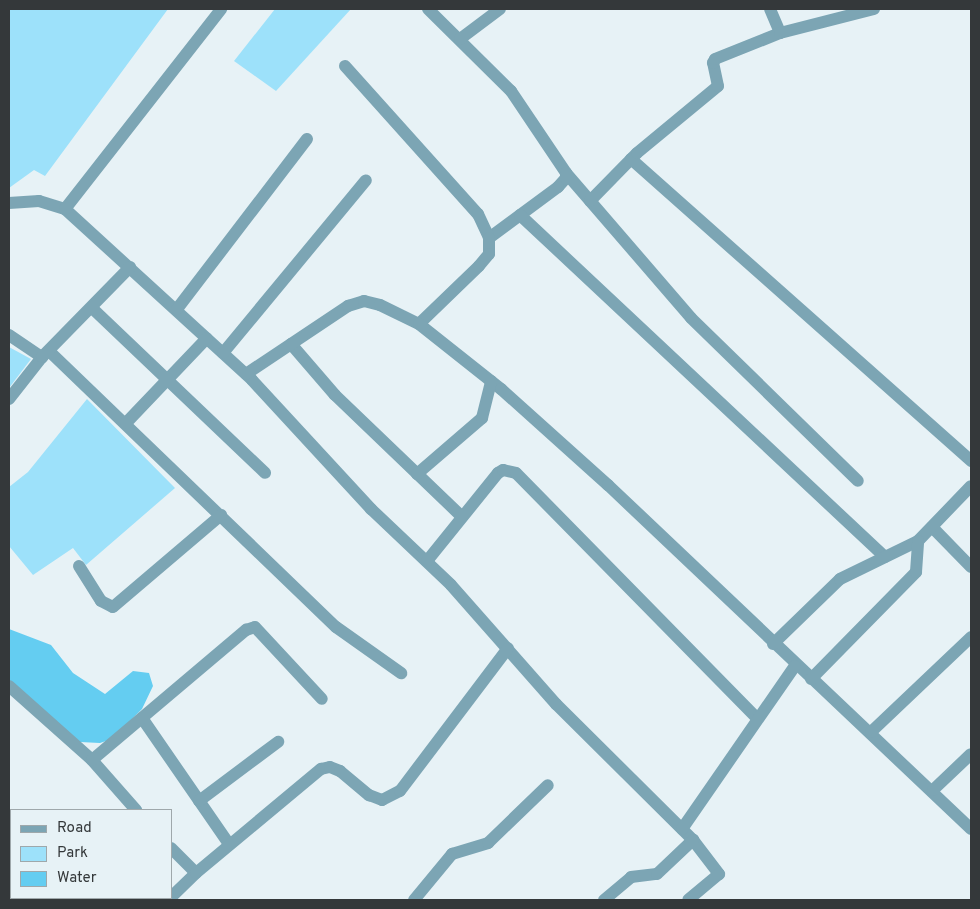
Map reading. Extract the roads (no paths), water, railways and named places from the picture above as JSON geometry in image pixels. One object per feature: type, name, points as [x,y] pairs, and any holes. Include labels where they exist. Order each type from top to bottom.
[{"type":"street","points":[[65,209],[221,9]]},
{"type":"street","points":[[428,9],[512,92],[566,172],[691,318],[858,481]]},
{"type":"street","points":[[460,39],[500,9]]},
{"type":"street","points":[[770,9],[780,34]]},
{"type":"street","points":[[590,201],[631,159],[718,86],[714,60],[780,34],[874,9]]},
{"type":"street","points":[[345,66],[478,214],[489,238],[489,254],[420,324]]},
{"type":"street","points":[[177,309],[307,139]]},
{"type":"street","points":[[631,159],[971,461]]},
{"type":"street","points":[[489,238],[563,183],[566,172]]},
{"type":"street","points":[[223,353],[366,180]]},
{"type":"street","points":[[9,202],[39,201],[65,209],[177,309],[246,374],[371,509],[427,561],[508,648],[556,704],[693,840],[718,874],[688,900]]},
{"type":"street","points":[[520,215],[885,556]]},
{"type":"street","points":[[9,399],[45,354],[130,267]]},
{"type":"street","points":[[246,374],[348,306],[364,301],[398,311],[420,324],[491,381],[608,485],[795,666],[871,732],[933,790],[971,829]]},
{"type":"street","points":[[92,308],[265,473]]},
{"type":"street","points":[[9,335],[45,354],[126,424],[336,627],[401,673]]},
{"type":"street","points":[[126,424],[207,338]]},
{"type":"street","points":[[291,344],[335,395],[462,517]]},
{"type":"street","points":[[416,474],[482,418],[491,381]]},
{"type":"street","points":[[427,561],[498,473],[503,470],[516,473],[757,718]]},
{"type":"street","points":[[773,644],[840,579],[918,541],[971,486]]},
{"type":"street","points":[[80,566],[101,601],[112,607],[221,515]]},
{"type":"street","points":[[932,526],[971,567]]},
{"type":"street","points":[[811,679],[916,572],[918,541]]},
{"type":"street","points":[[92,760],[246,630],[255,627],[322,699]]},
{"type":"street","points":[[871,732],[971,637]]},
{"type":"street","points":[[172,896],[229,844],[322,769],[330,767],[369,795],[382,800],[391,798],[400,791],[508,648]]},
{"type":"street","points":[[682,829],[757,718],[795,666]]},
{"type":"street","points":[[9,686],[92,760],[135,809]]},
{"type":"street","points":[[142,718],[229,844]]},
{"type":"street","points":[[199,801],[278,742]]},
{"type":"street","points":[[933,790],[971,754]]},
{"type":"street","points":[[414,900],[452,854],[488,843],[548,785]]},
{"type":"street","points":[[604,900],[631,877],[657,874],[693,840]]},
{"type":"street","points":[[172,849],[196,873]]},
{"type":"water","points":[[9,629],[51,645],[73,673],[105,694],[133,671],[149,673],[153,686],[142,709],[112,739],[100,743],[80,742],[9,681]]}]
